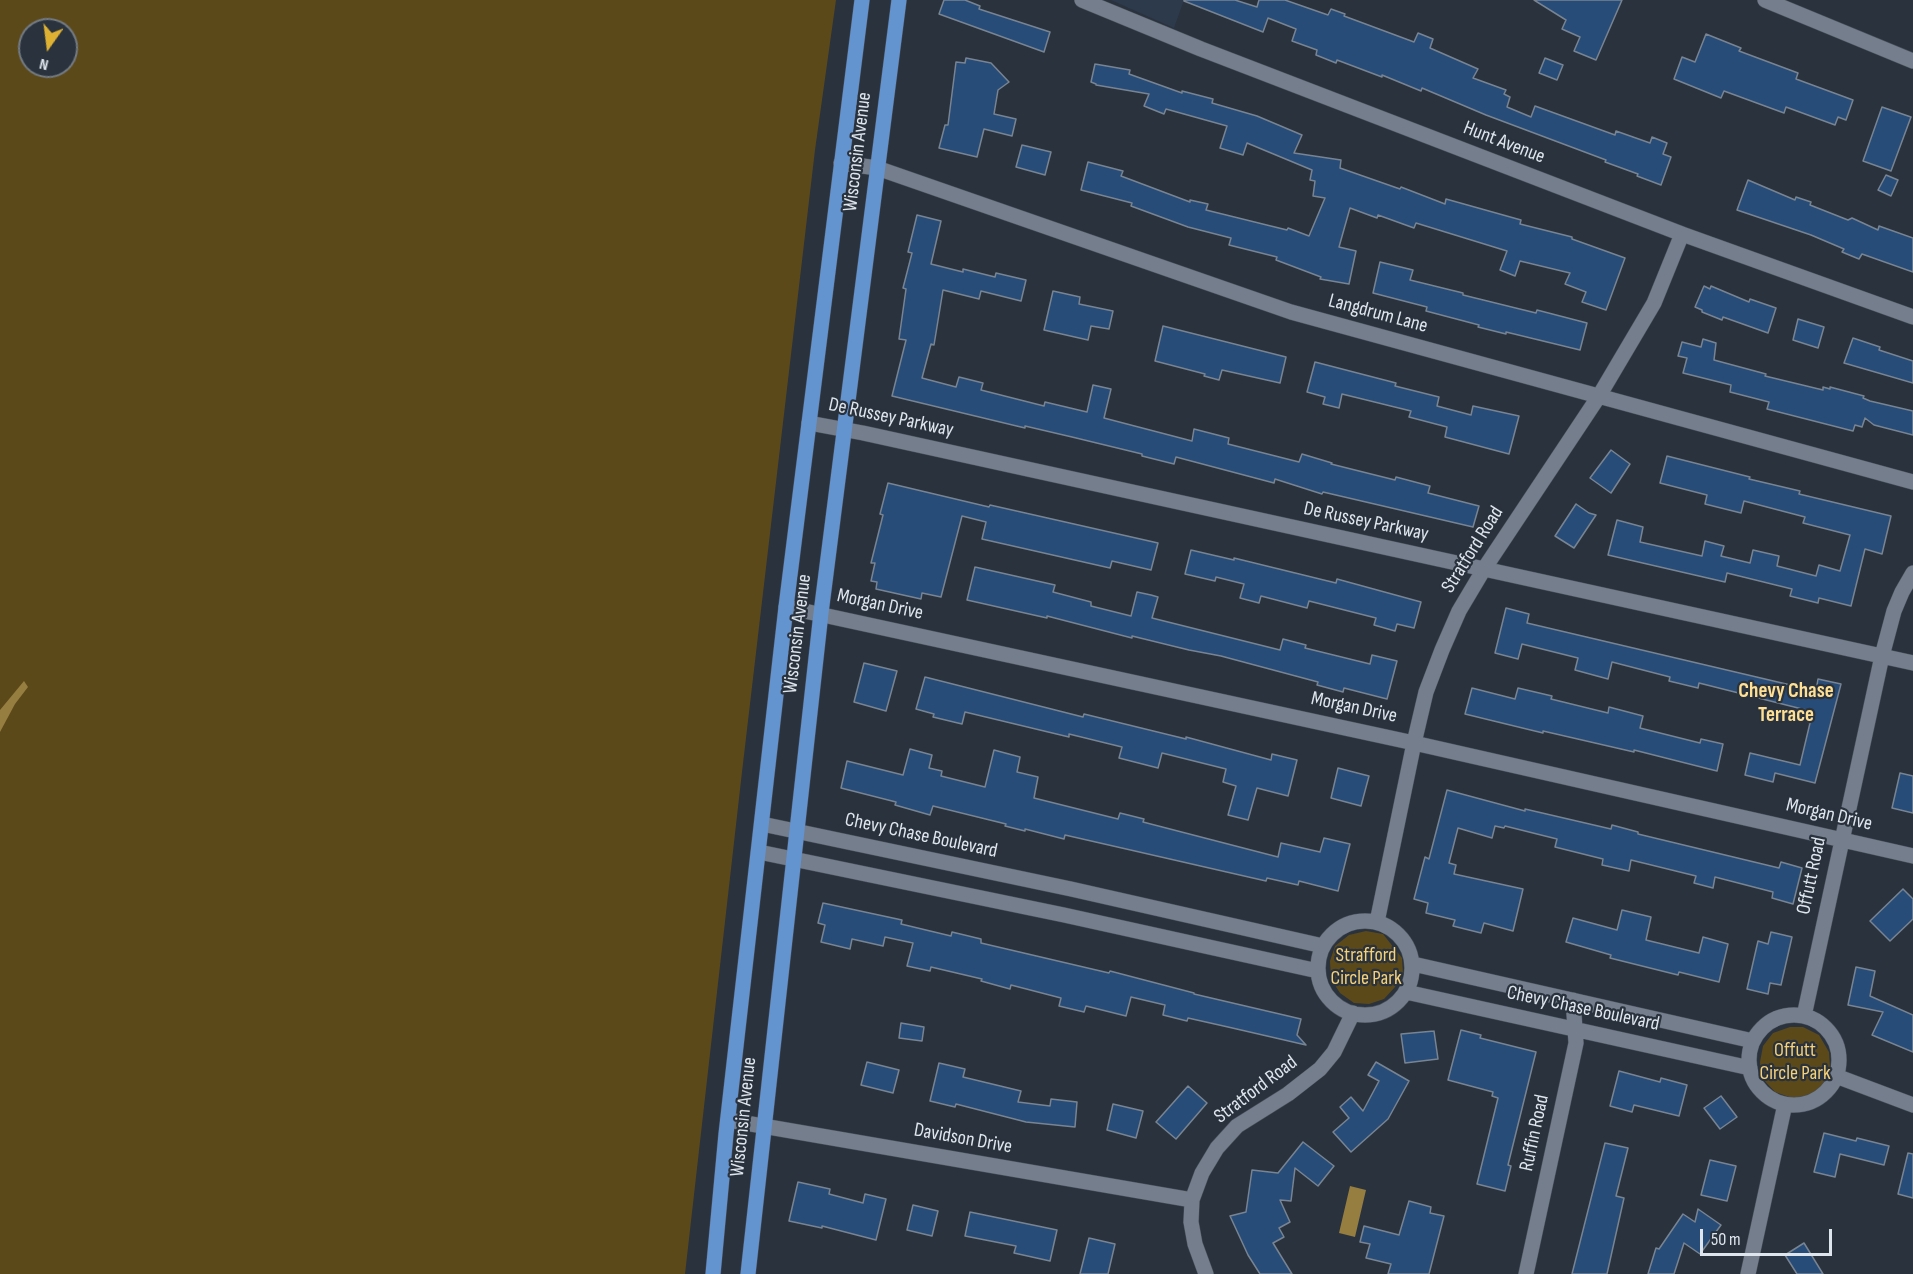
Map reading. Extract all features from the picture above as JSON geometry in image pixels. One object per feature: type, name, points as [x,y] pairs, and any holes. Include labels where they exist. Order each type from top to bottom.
[{"type":"main road","name":"Wisconsin Avenue","points":[[713,1274],[728,1120],[786,607],[862,0]]},
{"type":"main road","name":"Wisconsin Avenue","points":[[748,1274],[821,614],[899,0]]},
{"type":"street","name":"Hunt Avenue","points":[[1082,0],[1201,49],[1682,234],[1913,317]]},
{"type":"street","points":[[1765,0],[1913,62]]},
{"type":"street","name":"Langdrum Lane","points":[[841,163],[877,168],[1291,312],[1913,482]]},
{"type":"street","name":"Stratford Road","points":[[1377,922],[1426,692],[1459,611],[1484,569],[1599,396],[1654,303],[1682,234]]},
{"type":"street","name":"De Russey Parkway","points":[[809,423],[846,429],[1913,663]]},
{"type":"street","name":"Offutt Road","points":[[1804,1017],[1882,656],[1894,611],[1913,573]]},
{"type":"street","name":"Morgan Drive","points":[[786,607],[1414,742],[1913,856]]},
{"type":"street","name":"Chevy Chase Boulevard","points":[[762,824],[1071,889],[1323,946]]},
{"type":"street","points":[[759,852],[1064,915],[1318,971]]},
{"type":"street","points":[[1064,915],[1071,889]]},
{"type":"street","points":[[1364,920],[1377,922],[1391,928],[1403,939],[1411,953],[1413,964],[1411,982],[1395,1005],[1384,1012],[1371,1015],[1345,1011],[1334,1004],[1320,983],[1319,958],[1323,946],[1331,935],[1352,922],[1364,920]]},
{"type":"street","name":"Chevy Chase Boulevard","points":[[1413,964],[1753,1041]]},
{"type":"street","name":"Chevy Chase Boulevard","points":[[1406,992],[1749,1068]]},
{"type":"street","name":"Ruffin Road","points":[[1526,1274],[1576,1043],[1573,1000]]},
{"type":"street","name":"Stratford Road","points":[[1206,1274],[1195,1244],[1191,1222],[1192,1200],[1202,1173],[1217,1148],[1237,1126],[1288,1094],[1320,1069],[1334,1052],[1353,1013]]},
{"type":"street","points":[[1793,1015],[1804,1017],[1814,1020],[1833,1038],[1838,1050],[1839,1064],[1836,1077],[1830,1086],[1813,1101],[1802,1104],[1785,1104],[1762,1093],[1749,1068],[1749,1059],[1753,1041],[1762,1028],[1771,1021],[1793,1015]]},
{"type":"street","points":[[1836,1077],[1913,1105]]},
{"type":"street","points":[[1748,1274],[1785,1104]]},
{"type":"street","name":"Davidson Drive","points":[[728,1120],[1192,1200]]},
{"type":"shaded area","points":[[1111,0],[1184,0],[1174,28]]},
{"type":"shaded area","points":[[24,681],[28,687],[15,704],[0,732],[0,710]]},
{"type":"shaded area","points":[[1350,1186],[1366,1190],[1355,1237],[1339,1233]]},
{"type":"green space","points":[[0,0],[836,0],[815,150],[685,1274],[0,1274]]},
{"type":"green space","name":"Strafford Circle Park","points":[[1366,931],[1383,934],[1402,958],[1403,975],[1384,999],[1369,1004],[1354,1003],[1340,993],[1331,979],[1330,961],[1335,946],[1349,935]]},
{"type":"green space","name":"Offutt Circle Park","points":[[1790,1027],[1803,1027],[1819,1035],[1829,1052],[1830,1067],[1826,1080],[1819,1091],[1807,1098],[1795,1099],[1775,1092],[1761,1077],[1760,1062],[1763,1046],[1773,1033]]},
{"type":"building","points":[[944,0],[965,0],[980,6],[979,9],[1050,32],[1044,52],[939,14]]},
{"type":"building","points":[[1184,0],[1235,0],[1257,7],[1259,0],[1285,0],[1328,15],[1331,9],[1414,42],[1418,33],[1433,39],[1430,48],[1478,69],[1473,78],[1506,90],[1504,94],[1510,97],[1507,107],[1531,117],[1535,106],[1615,135],[1616,131],[1650,143],[1652,137],[1667,143],[1663,154],[1671,157],[1661,185],[1605,162],[1606,160],[1486,115],[1422,88],[1421,91],[1382,75],[1382,77],[1337,60],[1336,63],[1316,55],[1317,50],[1292,41],[1296,29],[1268,18],[1263,32]]},
{"type":"building","points":[[1534,0],[1622,0],[1596,60],[1574,51],[1580,37],[1562,29],[1566,20]]},
{"type":"building","points":[[1706,34],[1741,48],[1739,51],[1798,73],[1796,79],[1853,100],[1846,120],[1838,117],[1835,125],[1786,107],[1784,113],[1724,91],[1721,98],[1674,79],[1682,57],[1695,62]]},
{"type":"building","points":[[966,58],[991,63],[1009,82],[998,90],[994,114],[1016,119],[1012,136],[984,129],[977,157],[939,148],[945,125],[948,125],[956,62],[965,63]]},
{"type":"building","points":[[1545,58],[1563,65],[1557,80],[1539,73]]},
{"type":"building","points":[[1095,64],[1130,70],[1129,74],[1182,93],[1182,91],[1213,99],[1212,103],[1257,116],[1302,135],[1294,153],[1341,160],[1340,168],[1400,189],[1401,187],[1445,204],[1446,199],[1521,220],[1520,224],[1572,237],[1572,239],[1625,258],[1606,310],[1582,302],[1586,292],[1565,284],[1570,273],[1520,261],[1515,276],[1500,270],[1507,251],[1416,223],[1414,228],[1350,208],[1339,247],[1356,251],[1349,284],[1320,279],[1321,277],[1276,260],[1277,257],[1229,245],[1231,238],[1188,227],[1131,206],[1132,203],[1081,190],[1088,162],[1123,171],[1121,176],[1190,202],[1190,200],[1208,204],[1206,210],[1287,230],[1288,228],[1309,236],[1325,198],[1313,196],[1315,181],[1310,180],[1312,170],[1247,143],[1243,155],[1220,148],[1227,126],[1166,109],[1164,114],[1144,106],[1149,94],[1096,85],[1091,82]]},
{"type":"building","points":[[1882,107],[1911,117],[1891,171],[1863,161]]},
{"type":"building","points":[[1022,145],[1051,152],[1045,175],[1016,167]]},
{"type":"building","points":[[1886,175],[1898,180],[1891,196],[1878,190]]},
{"type":"building","points":[[1748,180],[1795,200],[1796,197],[1811,202],[1810,205],[1848,220],[1852,218],[1878,230],[1879,226],[1913,238],[1913,272],[1862,254],[1859,259],[1842,252],[1844,249],[1811,235],[1737,210]]},
{"type":"building","points":[[917,215],[941,221],[931,264],[963,272],[963,269],[995,277],[996,273],[1026,280],[1021,301],[981,291],[979,299],[943,290],[934,345],[931,344],[922,378],[956,387],[959,377],[983,383],[981,390],[1044,406],[1045,402],[1087,412],[1093,385],[1111,389],[1104,418],[1192,441],[1194,429],[1229,438],[1228,444],[1299,462],[1302,454],[1331,464],[1395,480],[1396,477],[1430,486],[1428,493],[1479,506],[1473,527],[1323,492],[1322,494],[1275,479],[1274,483],[1176,457],[1174,464],[1072,437],[892,396],[906,340],[899,339],[906,289],[903,288],[912,253],[908,252]]},
{"type":"building","points":[[1380,262],[1413,270],[1410,280],[1536,313],[1537,310],[1587,323],[1580,350],[1478,327],[1479,325],[1426,311],[1427,307],[1373,293]]},
{"type":"building","points":[[1704,286],[1710,289],[1711,286],[1749,302],[1750,299],[1776,308],[1768,333],[1723,317],[1722,320],[1695,307]]},
{"type":"building","points":[[1053,291],[1080,297],[1079,304],[1113,311],[1109,329],[1091,326],[1088,340],[1044,330]]},
{"type":"building","points":[[1798,319],[1824,327],[1818,348],[1793,340]]},
{"type":"building","points":[[1163,326],[1286,357],[1280,383],[1222,370],[1219,380],[1155,361]]},
{"type":"building","points":[[1853,338],[1880,347],[1879,350],[1913,361],[1913,383],[1844,363]]},
{"type":"building","points":[[1703,339],[1716,343],[1714,360],[1766,374],[1765,376],[1823,390],[1823,387],[1830,389],[1830,387],[1864,396],[1863,398],[1870,401],[1913,411],[1913,435],[1874,425],[1865,418],[1862,427],[1855,425],[1853,431],[1767,409],[1769,402],[1730,392],[1731,385],[1683,373],[1687,358],[1678,356],[1682,342],[1701,347]]},
{"type":"building","points":[[1315,362],[1439,397],[1437,406],[1471,415],[1473,406],[1519,416],[1509,454],[1445,437],[1447,427],[1409,417],[1411,411],[1342,394],[1339,408],[1323,404],[1325,397],[1307,392]]},
{"type":"building","points":[[1611,450],[1630,464],[1611,493],[1590,478]]},
{"type":"building","points":[[1667,456],[1800,491],[1799,494],[1891,516],[1882,554],[1865,549],[1851,606],[1819,598],[1818,603],[1790,596],[1792,589],[1727,573],[1725,582],[1608,555],[1617,520],[1643,527],[1640,542],[1702,556],[1705,541],[1724,546],[1721,556],[1750,563],[1753,550],[1779,556],[1777,566],[1816,576],[1819,565],[1840,571],[1850,535],[1803,523],[1805,517],[1744,501],[1741,513],[1705,504],[1707,495],[1660,483]]},
{"type":"building","points":[[888,483],[1158,543],[1151,570],[1112,561],[1110,568],[982,539],[986,522],[962,516],[941,597],[922,593],[921,599],[876,589],[877,582],[871,581],[875,563],[871,563]]},
{"type":"building","points":[[1576,504],[1596,515],[1574,548],[1555,536]]},
{"type":"building","points":[[1191,550],[1336,583],[1337,579],[1421,602],[1414,628],[1397,624],[1395,631],[1374,625],[1376,618],[1309,601],[1307,608],[1261,596],[1259,603],[1240,598],[1244,584],[1216,577],[1215,581],[1185,574]]},
{"type":"building","points":[[975,567],[1055,585],[1053,592],[1091,602],[1091,606],[1131,616],[1137,592],[1151,595],[1158,597],[1152,618],[1280,650],[1283,639],[1306,645],[1305,648],[1370,664],[1372,655],[1397,661],[1387,699],[1344,688],[1343,692],[1317,685],[1318,682],[1221,656],[967,600]]},
{"type":"building","points":[[1506,608],[1529,614],[1527,623],[1816,691],[1818,679],[1841,684],[1815,783],[1775,773],[1773,782],[1745,775],[1750,753],[1800,765],[1810,723],[1808,722],[1810,711],[1699,683],[1698,688],[1669,681],[1670,677],[1612,662],[1608,679],[1575,670],[1578,658],[1522,644],[1518,659],[1495,653]]},
{"type":"building","points":[[864,663],[897,671],[886,711],[854,702]]},
{"type":"building","points":[[925,677],[1083,717],[1084,714],[1186,739],[1186,737],[1271,760],[1272,754],[1297,760],[1288,796],[1257,788],[1248,820],[1228,815],[1236,786],[1223,782],[1226,769],[1162,753],[1158,768],[1119,758],[1122,747],[1069,734],[1069,737],[965,712],[962,724],[933,717],[934,714],[916,709]]},
{"type":"building","points":[[1472,688],[1515,699],[1518,688],[1608,713],[1609,707],[1643,716],[1640,728],[1700,743],[1701,739],[1723,744],[1717,771],[1634,750],[1634,752],[1543,731],[1543,733],[1465,714]]},
{"type":"building","points":[[910,749],[932,755],[929,768],[942,771],[941,776],[985,787],[994,750],[1020,757],[1017,772],[1038,777],[1034,798],[1118,819],[1120,813],[1144,819],[1143,822],[1278,857],[1281,843],[1320,852],[1324,838],[1350,844],[1338,891],[1299,881],[1298,885],[1267,878],[1266,881],[1065,835],[1064,839],[1025,829],[1025,831],[933,806],[930,815],[895,805],[896,802],[841,788],[847,761],[903,775]]},
{"type":"building","points":[[1338,768],[1369,776],[1361,806],[1331,798]]},
{"type":"building","points":[[1900,773],[1913,776],[1913,813],[1892,808]]},
{"type":"building","points":[[1447,790],[1525,811],[1525,809],[1611,829],[1612,825],[1638,832],[1638,834],[1779,868],[1781,862],[1802,868],[1793,904],[1772,898],[1773,892],[1715,877],[1713,888],[1694,883],[1696,876],[1631,860],[1629,871],[1602,865],[1603,859],[1555,847],[1557,839],[1505,826],[1504,828],[1495,826],[1492,838],[1458,828],[1449,863],[1456,865],[1454,874],[1523,889],[1513,931],[1484,923],[1481,933],[1453,926],[1455,920],[1426,913],[1428,903],[1414,899],[1425,857],[1429,859]]},
{"type":"building","points":[[1903,889],[1913,899],[1913,919],[1890,941],[1870,921]]},
{"type":"building","points":[[823,903],[902,920],[901,924],[951,936],[952,932],[981,939],[981,943],[1109,973],[1110,971],[1194,994],[1301,1019],[1297,1035],[1306,1045],[1188,1018],[1187,1021],[1163,1015],[1165,1005],[1131,997],[1126,1016],[1086,1006],[1084,1012],[1059,1006],[1061,998],[1011,985],[1010,989],[981,981],[982,979],[931,967],[930,971],[907,966],[913,943],[885,937],[883,946],[852,939],[850,949],[821,942],[825,925],[818,923]]},
{"type":"building","points":[[1622,910],[1651,917],[1646,940],[1699,953],[1703,937],[1728,944],[1719,982],[1679,972],[1678,975],[1610,958],[1611,955],[1566,942],[1573,918],[1617,930]]},
{"type":"building","points":[[1771,932],[1792,937],[1781,985],[1770,983],[1768,994],[1747,989],[1758,941],[1768,944]]},
{"type":"building","points":[[1856,967],[1875,971],[1870,996],[1913,1015],[1913,1052],[1872,1035],[1883,1012],[1848,1005]]},
{"type":"building","points":[[901,1023],[924,1027],[922,1041],[899,1038]]},
{"type":"building","points":[[1461,1030],[1481,1035],[1480,1038],[1536,1052],[1508,1165],[1511,1166],[1505,1191],[1477,1184],[1498,1098],[1492,1096],[1493,1092],[1448,1080]]},
{"type":"building","points":[[1434,1031],[1438,1059],[1405,1063],[1401,1034]]},
{"type":"building","points":[[867,1062],[899,1070],[893,1093],[861,1085]]},
{"type":"building","points":[[1376,1062],[1409,1081],[1388,1119],[1351,1152],[1333,1132],[1349,1118],[1340,1107],[1351,1097],[1363,1111],[1379,1081],[1368,1075]]},
{"type":"building","points":[[939,1063],[965,1069],[963,1077],[1021,1091],[1018,1102],[1050,1106],[1051,1099],[1077,1102],[1075,1127],[1026,1122],[956,1104],[955,1107],[930,1101]]},
{"type":"building","points":[[1619,1071],[1660,1082],[1661,1078],[1687,1085],[1679,1116],[1634,1105],[1632,1112],[1610,1106]]},
{"type":"building","points":[[1188,1086],[1207,1103],[1176,1139],[1156,1122]]},
{"type":"building","points":[[1721,1096],[1737,1117],[1720,1129],[1704,1108]]},
{"type":"building","points":[[1113,1104],[1143,1111],[1136,1138],[1107,1130]]},
{"type":"building","points":[[1824,1133],[1889,1146],[1884,1165],[1840,1154],[1835,1177],[1814,1172]]},
{"type":"building","points":[[1303,1142],[1334,1166],[1318,1186],[1295,1168],[1291,1201],[1280,1200],[1290,1222],[1279,1228],[1284,1237],[1273,1243],[1292,1274],[1260,1274],[1248,1255],[1230,1216],[1246,1212],[1252,1170],[1278,1173]]},
{"type":"building","points":[[1605,1143],[1628,1148],[1616,1196],[1624,1198],[1607,1274],[1572,1274]]},
{"type":"building","points":[[1908,1153],[1913,1154],[1913,1198],[1898,1194]]},
{"type":"building","points":[[1710,1160],[1736,1166],[1727,1201],[1701,1195]]},
{"type":"building","points":[[798,1182],[830,1189],[829,1194],[863,1203],[865,1194],[886,1199],[876,1240],[822,1226],[822,1228],[789,1221]]},
{"type":"building","points":[[1409,1201],[1431,1207],[1430,1213],[1444,1216],[1429,1274],[1388,1274],[1391,1264],[1366,1258],[1370,1244],[1360,1242],[1364,1226],[1399,1235]]},
{"type":"building","points":[[913,1205],[938,1211],[932,1236],[907,1230]]},
{"type":"building","points":[[1698,1209],[1721,1225],[1700,1254],[1684,1243],[1674,1274],[1648,1274],[1656,1248],[1659,1249],[1683,1214],[1695,1222]]},
{"type":"building","points":[[970,1212],[1057,1230],[1050,1261],[1014,1253],[1016,1246],[965,1236]]},
{"type":"building","points":[[1089,1238],[1115,1244],[1108,1274],[1080,1274]]},
{"type":"building","points":[[1804,1243],[1823,1274],[1797,1274],[1785,1255]]},
{"type":"district","name":"Chevy Chase Terrace","points":[[1786,704]]}]
